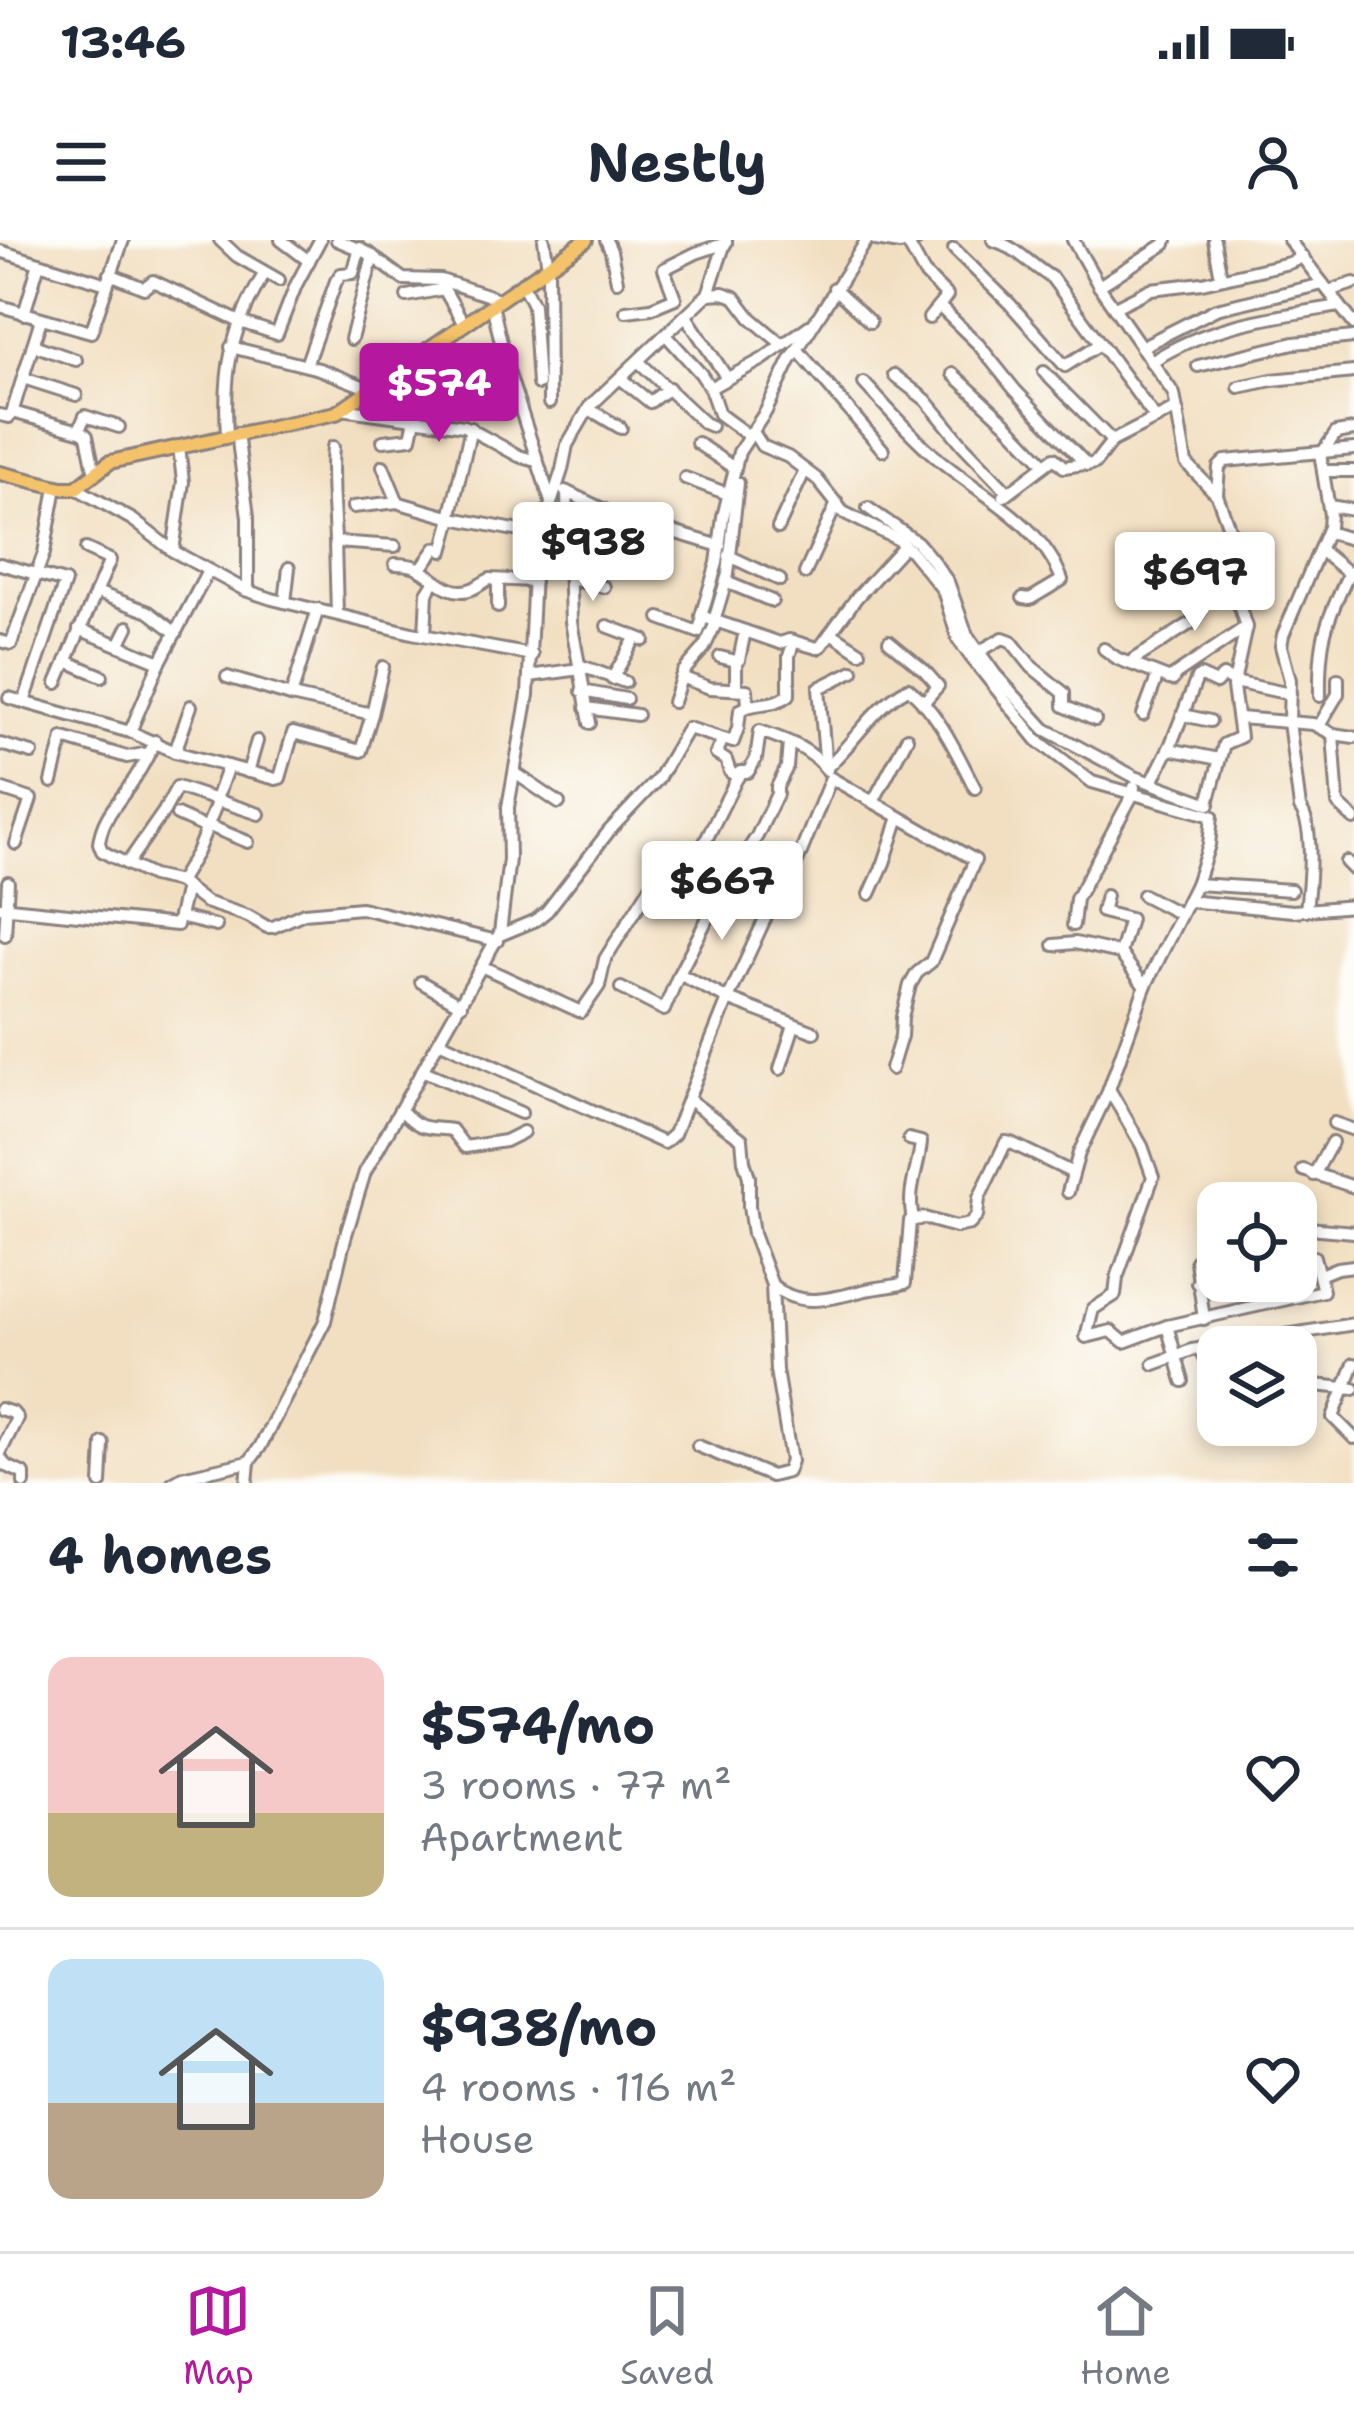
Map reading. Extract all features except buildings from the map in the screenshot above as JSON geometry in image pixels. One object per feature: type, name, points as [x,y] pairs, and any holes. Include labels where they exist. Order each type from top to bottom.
[{"type":"main road","points":[[0,473],[76,488],[110,462],[341,410],[586,240]]},
{"type":"street","points":[[0,306],[91,332],[123,240]]},
{"type":"street","points":[[220,240],[237,256],[279,280]]},
{"type":"street","points":[[281,240],[309,261]]},
{"type":"street","points":[[0,251],[144,288],[153,281],[277,334],[320,240]]},
{"type":"street","points":[[337,240],[366,249],[404,279],[441,280],[495,302],[501,347],[551,502]]},
{"type":"street","points":[[606,240],[617,281]]},
{"type":"street","points":[[721,583],[720,546],[739,452],[755,437],[797,349],[867,240]]},
{"type":"street","points":[[876,240],[912,242],[914,259],[947,296],[929,318]]},
{"type":"street","points":[[992,240],[1015,248],[1052,278],[1156,419]]},
{"type":"street","points":[[1068,1192],[1145,988],[1196,884],[1209,844],[1219,759],[1224,744],[1240,737],[1234,682],[1246,627],[1237,598],[1243,566],[1217,495],[1186,463],[1174,394],[1073,240]]},
{"type":"street","points":[[1099,286],[1166,240]]},
{"type":"street","points":[[1214,240],[1221,277]]},
{"type":"street","points":[[1289,240],[1354,324]]},
{"type":"street","points":[[546,241],[549,403]]},
{"type":"street","points":[[590,722],[571,622],[562,489],[567,445],[589,409],[708,295],[726,242]]},
{"type":"street","points":[[626,311],[675,298],[664,269],[726,242]]},
{"type":"street","points":[[351,339],[366,249]]},
{"type":"street","points":[[306,365],[336,281],[341,274],[353,273],[366,249]]},
{"type":"street","points":[[954,249],[1065,366],[1100,344]]},
{"type":"street","points":[[1115,307],[1151,289],[1202,283],[1303,257]]},
{"type":"street","points":[[24,314],[39,263]]},
{"type":"street","points":[[248,590],[248,517],[226,385],[231,347],[264,274]]},
{"type":"street","points":[[523,283],[533,305],[538,384]]},
{"type":"street","points":[[1141,347],[1211,311],[1354,283]]},
{"type":"street","points":[[407,296],[444,289],[464,324]]},
{"type":"street","points":[[834,289],[870,322]]},
{"type":"street","points":[[708,295],[730,294],[783,345]]},
{"type":"street","points":[[1151,362],[1190,340],[1241,322],[1340,306]]},
{"type":"street","points":[[940,307],[1084,464]]},
{"type":"street","points":[[686,316],[727,378]]},
{"type":"street","points":[[40,319],[23,378],[6,414],[79,430],[87,436],[95,474]]},
{"type":"street","points":[[710,388],[812,323]]},
{"type":"street","points":[[667,334],[710,388],[719,414],[805,470],[824,485],[844,512],[901,537]]},
{"type":"street","points":[[1198,366],[1294,343],[1354,337]]},
{"type":"street","points":[[33,345],[76,360]]},
{"type":"street","points":[[231,347],[306,365],[370,389]]},
{"type":"street","points":[[797,349],[883,450]]},
{"type":"street","points":[[10,358],[28,364]]},
{"type":"street","points":[[638,361],[710,426]]},
{"type":"street","points":[[1239,387],[1354,371]]},
{"type":"street","points":[[1044,372],[1112,441]]},
{"type":"street","points":[[953,374],[1046,464]]},
{"type":"street","points":[[894,375],[926,400],[1008,492]]},
{"type":"street","points":[[23,378],[76,395]]},
{"type":"street","points":[[620,378],[650,402],[669,388]]},
{"type":"street","points":[[864,382],[931,452],[1029,528],[1062,578],[1030,599],[1023,598]]},
{"type":"street","points":[[589,409],[621,428]]},
{"type":"street","points":[[341,410],[471,428],[519,456],[536,460]]},
{"type":"street","points":[[997,502],[1054,458],[1064,467],[1091,466],[1112,441],[1173,410],[1178,412]]},
{"type":"street","points":[[79,430],[85,416],[119,427]]},
{"type":"street","points":[[383,441],[411,439],[415,419]]},
{"type":"street","points":[[420,570],[439,549],[451,518],[471,428]]},
{"type":"street","points":[[1306,910],[1311,876],[1307,821],[1300,808],[1283,635],[1328,532],[1321,453],[1336,433],[1354,430]]},
{"type":"street","points":[[697,443],[734,468]]},
{"type":"street","points":[[173,551],[183,482],[179,446]]},
{"type":"street","points":[[333,447],[330,487],[338,614]]},
{"type":"street","points":[[1217,495],[1225,461],[1354,449]]},
{"type":"street","points":[[383,466],[398,502]]},
{"type":"street","points":[[778,528],[805,470]]},
{"type":"street","points":[[1323,470],[1354,471]]},
{"type":"street","points":[[686,478],[730,501]]},
{"type":"street","points":[[738,483],[730,501],[729,556],[721,583],[702,611],[710,620],[780,643],[787,640],[817,648],[901,537]]},
{"type":"street","points":[[0,640],[11,644],[44,553],[56,487]]},
{"type":"street","points":[[76,488],[134,520],[173,551],[248,590],[425,635],[532,656]]},
{"type":"street","points":[[248,1483],[249,1462],[325,1321],[365,1172],[498,938],[509,859],[508,807],[530,676],[534,581],[551,502],[562,489]]},
{"type":"street","points":[[562,489],[613,514],[720,546]]},
{"type":"street","points":[[353,507],[398,502],[451,518],[541,535]]},
{"type":"street","points":[[805,573],[837,503]]},
{"type":"street","points":[[1329,506],[1354,510]]},
{"type":"street","points":[[868,508],[901,537],[943,590],[951,603],[958,639],[1045,729],[1134,785],[1152,782],[1210,809]]},
{"type":"street","points":[[1328,532],[1354,540]]},
{"type":"street","points":[[335,542],[395,546]]},
{"type":"street","points":[[56,683],[110,560],[86,549]]},
{"type":"street","points":[[1320,550],[1352,576],[1323,632],[1320,697]]},
{"type":"street","points":[[729,556],[780,580]]},
{"type":"street","points":[[0,564],[65,582],[24,702]]},
{"type":"street","points":[[395,564],[420,570],[454,590],[476,588],[484,580],[534,581]]},
{"type":"street","points":[[285,602],[289,568]]},
{"type":"street","points":[[9,698],[130,732],[208,571]]},
{"type":"street","points":[[570,579],[604,587]]},
{"type":"street","points":[[498,580],[498,608]]},
{"type":"street","points":[[425,635],[427,593],[434,582]]},
{"type":"street","points":[[721,583],[772,601]]},
{"type":"street","points":[[96,592],[149,612],[176,633]]},
{"type":"street","points":[[291,696],[318,609]]},
{"type":"street","points":[[1130,663],[1191,623],[1200,611]]},
{"type":"street","points":[[660,618],[698,632],[710,620]]},
{"type":"street","points":[[673,702],[681,676],[704,648],[710,620]]},
{"type":"street","points":[[530,676],[579,667],[619,681],[640,639],[607,626]]},
{"type":"street","points":[[119,645],[128,627]]},
{"type":"street","points":[[1143,715],[1168,678],[1246,627]]},
{"type":"street","points":[[79,629],[160,662]]},
{"type":"street","points":[[736,688],[736,661],[745,631]]},
{"type":"street","points":[[831,633],[860,652]]},
{"type":"street","points":[[974,654],[1003,638],[1011,641],[1032,667],[1062,691],[1064,706],[1095,719]]},
{"type":"street","points":[[152,747],[115,803],[100,835],[102,851],[182,885],[205,902],[270,927],[304,913],[361,908],[498,938],[547,911],[609,831],[658,779],[688,728],[734,741],[740,710],[772,704],[789,695],[794,641]]},
{"type":"street","points":[[889,641],[938,686],[923,703]]},
{"type":"street","points":[[1104,649],[1168,678]]},
{"type":"street","points":[[974,654],[1037,740],[1092,782],[1134,785],[1210,809]]},
{"type":"street","points":[[720,657],[736,661]]},
{"type":"street","points":[[66,661],[102,676]]},
{"type":"street","points":[[137,735],[152,747],[280,778],[295,733],[362,751],[383,667]]},
{"type":"street","points":[[828,773],[819,688],[853,671]]},
{"type":"street","points":[[227,676],[372,714]]},
{"type":"street","points":[[681,676],[710,688],[748,690],[748,706]]},
{"type":"street","points":[[1152,782],[1197,678],[1213,683],[1223,676],[1290,694]]},
{"type":"street","points":[[1319,727],[1336,697],[1338,679]]},
{"type":"street","points":[[441,1042],[664,1143],[674,1135],[728,999],[787,871],[797,862],[828,773],[874,712],[906,688],[923,703],[951,743],[975,788]]},
{"type":"street","points":[[582,691],[626,699]]},
{"type":"street","points":[[1305,696],[1336,697]]},
{"type":"street","points":[[768,734],[772,704]]},
{"type":"street","points":[[175,752],[191,706]]},
{"type":"street","points":[[586,708],[637,715]]},
{"type":"street","points":[[1183,715],[1210,722]]},
{"type":"street","points":[[1239,718],[1289,722],[1354,737]]},
{"type":"street","points":[[675,893],[738,777],[756,759],[760,731],[815,755],[828,773],[972,858],[974,863],[932,962],[910,985],[891,1069]]},
{"type":"street","points":[[1333,734],[1338,804],[1354,819]]},
{"type":"street","points":[[52,782],[63,738],[127,757],[152,747]]},
{"type":"street","points":[[873,802],[907,738]]},
{"type":"street","points":[[723,739],[716,754],[738,777]]},
{"type":"street","points":[[248,772],[257,741]]},
{"type":"street","points":[[621,988],[662,1011],[722,890],[757,836],[787,767],[789,742]]},
{"type":"street","points":[[0,744],[32,753]]},
{"type":"street","points":[[1169,748],[1219,759]]},
{"type":"street","points":[[4,907],[177,925],[182,885],[228,766]]},
{"type":"street","points":[[515,773],[559,803]]},
{"type":"street","points":[[1073,925],[1076,899],[1134,785]]},
{"type":"street","points":[[127,864],[177,787],[259,814]]},
{"type":"street","points":[[0,789],[31,799],[16,844]]},
{"type":"street","points":[[177,815],[248,842]]},
{"type":"street","points":[[870,894],[899,817]]},
{"type":"street","points":[[483,967],[581,1012],[599,986],[605,959],[656,878]]},
{"type":"street","points":[[4,935],[8,882]]},
{"type":"street","points":[[1196,884],[1291,890]]},
{"type":"street","points":[[1144,895],[1180,914]]},
{"type":"street","points":[[1106,896],[1102,912],[1130,919],[1120,953]]},
{"type":"street","points":[[1186,902],[1306,910],[1354,906]]},
{"type":"street","points":[[179,917],[216,926]]},
{"type":"street","points":[[1054,945],[1120,953],[1145,988]]},
{"type":"street","points":[[679,974],[814,1033]]},
{"type":"street","points":[[421,982],[461,1005]]},
{"type":"street","points":[[780,1069],[794,1025]]},
{"type":"street","points":[[424,1071],[520,1113]]},
{"type":"street","points":[[1108,1089],[1142,1146],[1153,1177],[1115,1295],[1093,1309],[1086,1337],[1111,1331],[1124,1342],[1167,1326],[1323,1291],[1317,1266]]},
{"type":"street","points":[[688,1099],[742,1139],[753,1234],[772,1285],[776,1370],[790,1467],[782,1475],[771,1476],[698,1446]]},
{"type":"street","points":[[401,1110],[410,1121],[429,1130],[452,1130],[465,1147],[505,1141],[523,1132]]},
{"type":"street","points":[[1334,1123],[1354,1130]]},
{"type":"street","points":[[909,1139],[921,1142],[911,1191],[914,1219]]},
{"type":"street","points":[[772,1285],[779,1292],[818,1302],[900,1285],[907,1279],[908,1225],[924,1218],[956,1227],[975,1220],[979,1198],[1006,1142],[1073,1173]]},
{"type":"street","points":[[1332,1142],[1309,1172],[1354,1187]]},
{"type":"street","points":[[1317,1229],[1354,1232]]},
{"type":"street","points":[[1196,1261],[1197,1283]]},
{"type":"street","points":[[1320,1275],[1354,1266]]},
{"type":"street","points":[[1201,1302],[1204,1319]]},
{"type":"street","points":[[1317,1331],[1354,1324]]},
{"type":"street","points":[[1167,1326],[1183,1381]]},
{"type":"street","points":[[1154,1364],[1197,1350]]},
{"type":"street","points":[[1353,1443],[1334,1417],[1350,1389],[1354,1364]]},
{"type":"street","points":[[1317,1385],[1350,1389]]},
{"type":"street","points":[[0,1409],[17,1418],[0,1455],[4,1465],[24,1474],[24,1483]]},
{"type":"street","points":[[101,1483],[103,1443]]},
{"type":"street","points":[[172,1483],[249,1462]]}]
